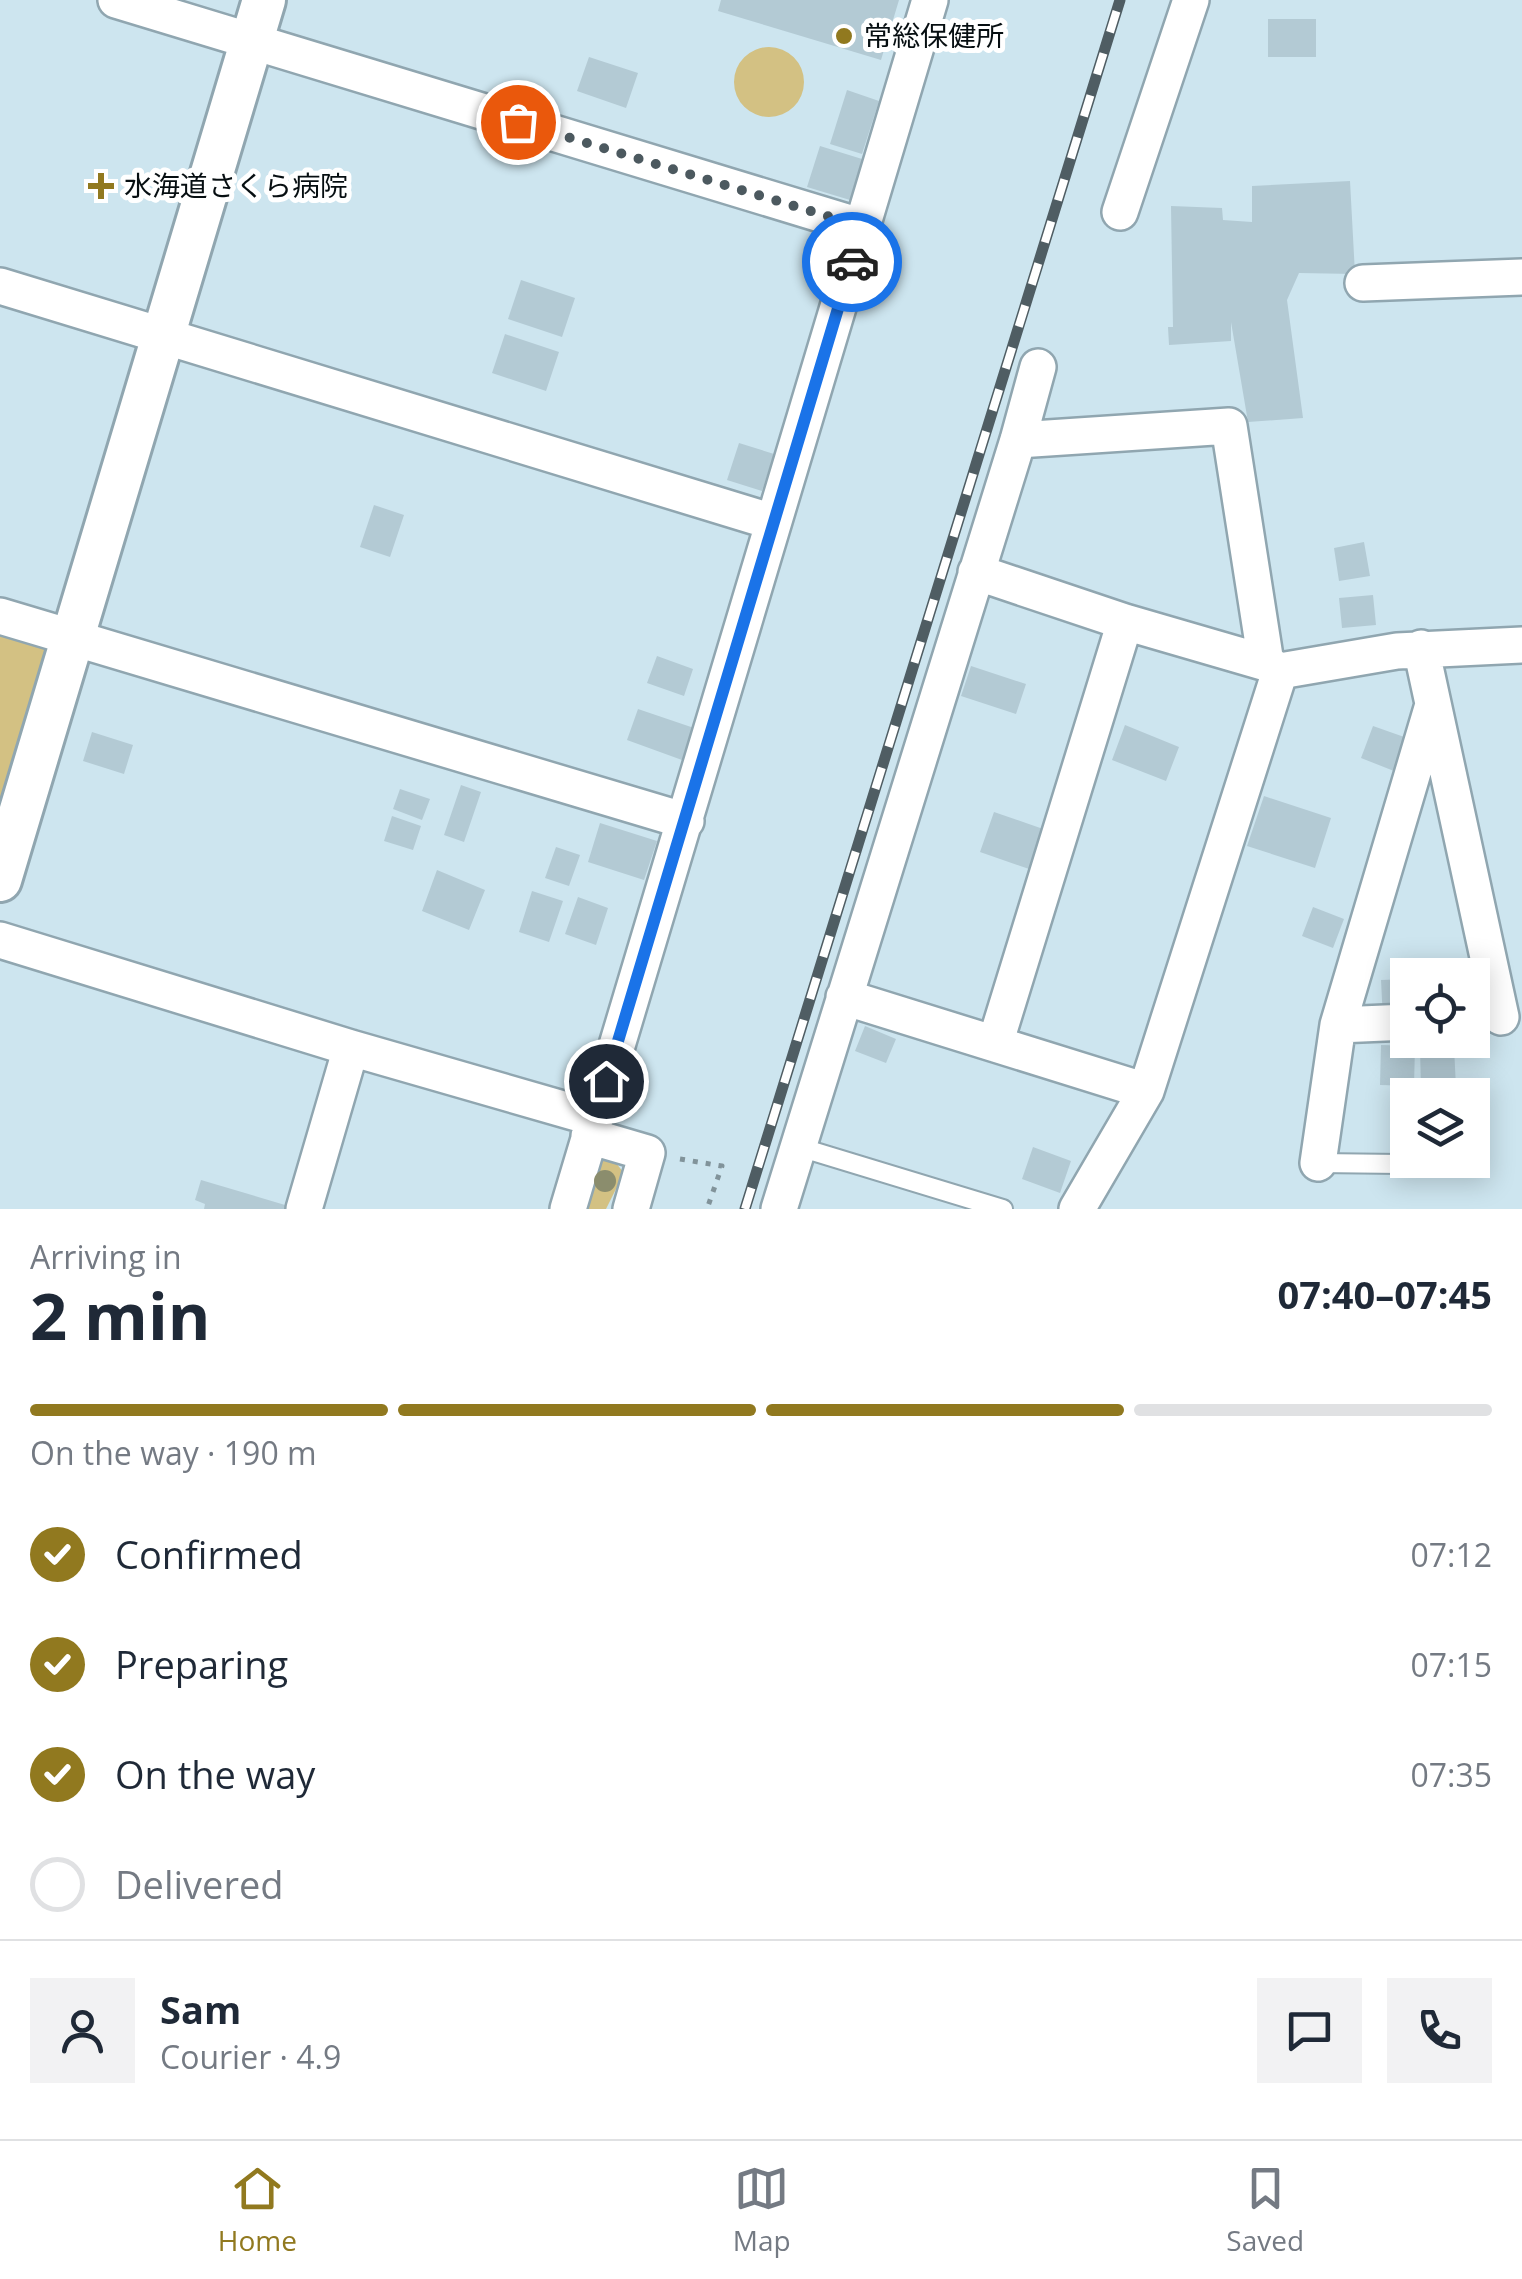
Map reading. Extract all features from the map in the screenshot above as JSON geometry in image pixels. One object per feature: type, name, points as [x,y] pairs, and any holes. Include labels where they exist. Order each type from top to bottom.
[{"type":"street","points":[[116,0],[863,227]]},
{"type":"street","points":[[0,880],[264,0]]},
{"type":"street","points":[[568,1209],[930,0]]},
{"type":"street","points":[[1120,212],[1192,0]]},
{"type":"street","points":[[1363,282],[1522,277]]},
{"type":"street","points":[[0,286],[773,522]]},
{"type":"street","points":[[780,1209],[1038,367]]},
{"type":"street","points":[[1018,440],[1229,426],[1273,667],[1146,1091],[1078,1209]]},
{"type":"street","points":[[976,572],[1273,667],[1421,648],[1522,644]]},
{"type":"street","points":[[0,616],[686,821]]},
{"type":"street","points":[[995,1044],[1125,622]]},
{"type":"street","points":[[1421,648],[1499,1018]]},
{"type":"street","points":[[1318,1163],[1338,1025],[1432,708]]},
{"type":"street","points":[[0,940],[352,1048],[592,1127],[647,1153],[631,1209]]},
{"type":"street","points":[[844,997],[1146,1091]]},
{"type":"street","points":[[1338,1025],[1390,1023]]},
{"type":"street","points":[[304,1209],[352,1048]]},
{"type":"lane","points":[[799,1147],[1003,1209]]},
{"type":"lane","points":[[1318,1163],[1390,1164]]},
{"type":"path","points":[[647,1153],[722,1166],[707,1209]]},
{"type":"shaded area","points":[[769,47],[783,49],[794,57],[802,68],[802,96],[794,107],[783,115],[769,117],[755,115],[744,107],[736,96],[734,82],[736,68],[744,57],[755,49]]},
{"type":"shaded area","points":[[0,630],[54,647],[0,835]]},
{"type":"shaded area","points":[[612,1158],[624,1173],[606,1209],[581,1209],[595,1162]]},
{"type":"building","name":"常総保健所","points":[[721,0],[899,0],[881,60],[718,11]]},
{"type":"building","points":[[1268,19],[1316,19],[1316,57],[1268,57]]},
{"type":"building","points":[[589,57],[638,73],[626,108],[577,91]]},
{"type":"building","points":[[847,90],[879,101],[862,154],[830,144]]},
{"type":"building","points":[[820,146],[862,159],[850,200],[807,187]]},
{"type":"building","points":[[1350,181],[1355,274],[1299,273],[1287,300],[1303,418],[1248,422],[1231,322],[1231,341],[1169,345],[1168,327],[1173,327],[1171,206],[1222,208],[1223,220],[1252,222],[1252,186]]},
{"type":"building","points":[[521,280],[575,298],[562,337],[508,319]]},
{"type":"building","points":[[505,334],[559,352],[546,391],[492,373]]},
{"type":"building","points":[[739,443],[774,454],[762,491],[727,480]]},
{"type":"building","points":[[374,505],[404,515],[390,557],[360,547]]},
{"type":"building","points":[[1364,542],[1370,576],[1339,581],[1334,548]]},
{"type":"building","points":[[1373,595],[1376,625],[1342,628],[1339,598]]},
{"type":"building","points":[[657,656],[693,669],[684,696],[647,683]]},
{"type":"building","points":[[971,666],[1026,684],[1016,714],[961,696]]},
{"type":"building","points":[[638,709],[694,728],[682,760],[627,740]]},
{"type":"building","points":[[1125,725],[1179,747],[1166,781],[1112,760]]},
{"type":"building","points":[[1373,726],[1407,738],[1394,771],[1361,758]]},
{"type":"building","points":[[92,732],[133,745],[124,774],[83,761]]},
{"type":"building","points":[[461,785],[481,792],[464,842],[444,835]]},
{"type":"building","points":[[400,789],[430,799],[422,820],[393,809]]},
{"type":"building","points":[[1264,796],[1331,818],[1315,868],[1247,846]]},
{"type":"building","points":[[994,812],[1046,830],[1032,870],[980,852]]},
{"type":"building","points":[[392,816],[421,826],[413,850],[384,841]]},
{"type":"building","points":[[600,823],[657,841],[644,880],[588,862]]},
{"type":"building","points":[[556,847],[580,855],[569,886],[545,878]]},
{"type":"building","points":[[437,870],[485,890],[469,930],[422,911]]},
{"type":"building","points":[[532,891],[563,901],[549,942],[519,932]]},
{"type":"building","points":[[578,897],[608,908],[596,945],[565,934]]},
{"type":"building","points":[[1313,907],[1344,919],[1333,948],[1302,936]]},
{"type":"building","points":[[1381,980],[1390,980],[1390,1020],[1383,1020]]},
{"type":"building","points":[[865,1026],[896,1039],[886,1063],[855,1051]]},
{"type":"building","points":[[1381,1045],[1390,1045],[1390,1058],[1415,1058],[1414,1078],[1390,1078],[1390,1085],[1380,1085]]},
{"type":"building","points":[[1420,1058],[1455,1058],[1456,1078],[1421,1078]]},
{"type":"building","points":[[1033,1147],[1071,1161],[1060,1193],[1022,1179]]},
{"type":"building","points":[[201,1180],[285,1205],[284,1209],[204,1209],[205,1204],[195,1200]]},
{"type":"railway","points":[[745,1209],[1120,0]]},
{"type":"way so far","points":[[518,122],[863,227],[852,262]]},
{"type":"place","name":"常総保健所","points":[[844,36]]},
{"type":"place","name":"水海道さくら病院","points":[[101,186]]},
{"type":"route","points":[[606,1081],[852,262]]}]
